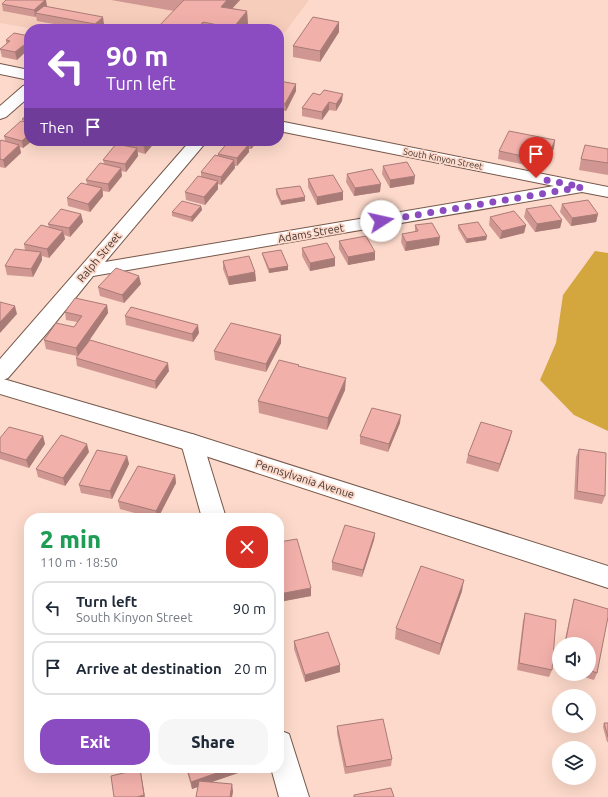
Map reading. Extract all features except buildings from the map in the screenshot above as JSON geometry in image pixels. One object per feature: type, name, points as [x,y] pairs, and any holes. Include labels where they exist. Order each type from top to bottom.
[{"type":"street","points":[[0,69],[24,74]]},
{"type":"street","points":[[0,114],[24,93]]},
{"type":"street","name":"South Kinyon Street","points":[[284,127],[608,192]]},
{"type":"street","name":"Ralph Street","points":[[0,373],[195,146]]},
{"type":"street","name":"Adams Street","points":[[87,271],[582,187]]},
{"type":"street","name":"Pennsylvania Avenue","points":[[0,386],[192,443],[608,577]]},
{"type":"street","points":[[192,443],[213,513]]},
{"type":"street","points":[[284,762],[294,797]]},
{"type":"shaded area","points":[[0,0],[309,0],[284,33],[284,24],[24,24],[24,27],[0,23]]},
{"type":"shaded area","points":[[595,251],[608,253],[608,431],[574,415],[540,380],[556,343],[563,295]]},
{"type":"route","points":[[381,221],[582,187],[536,178]]}]
